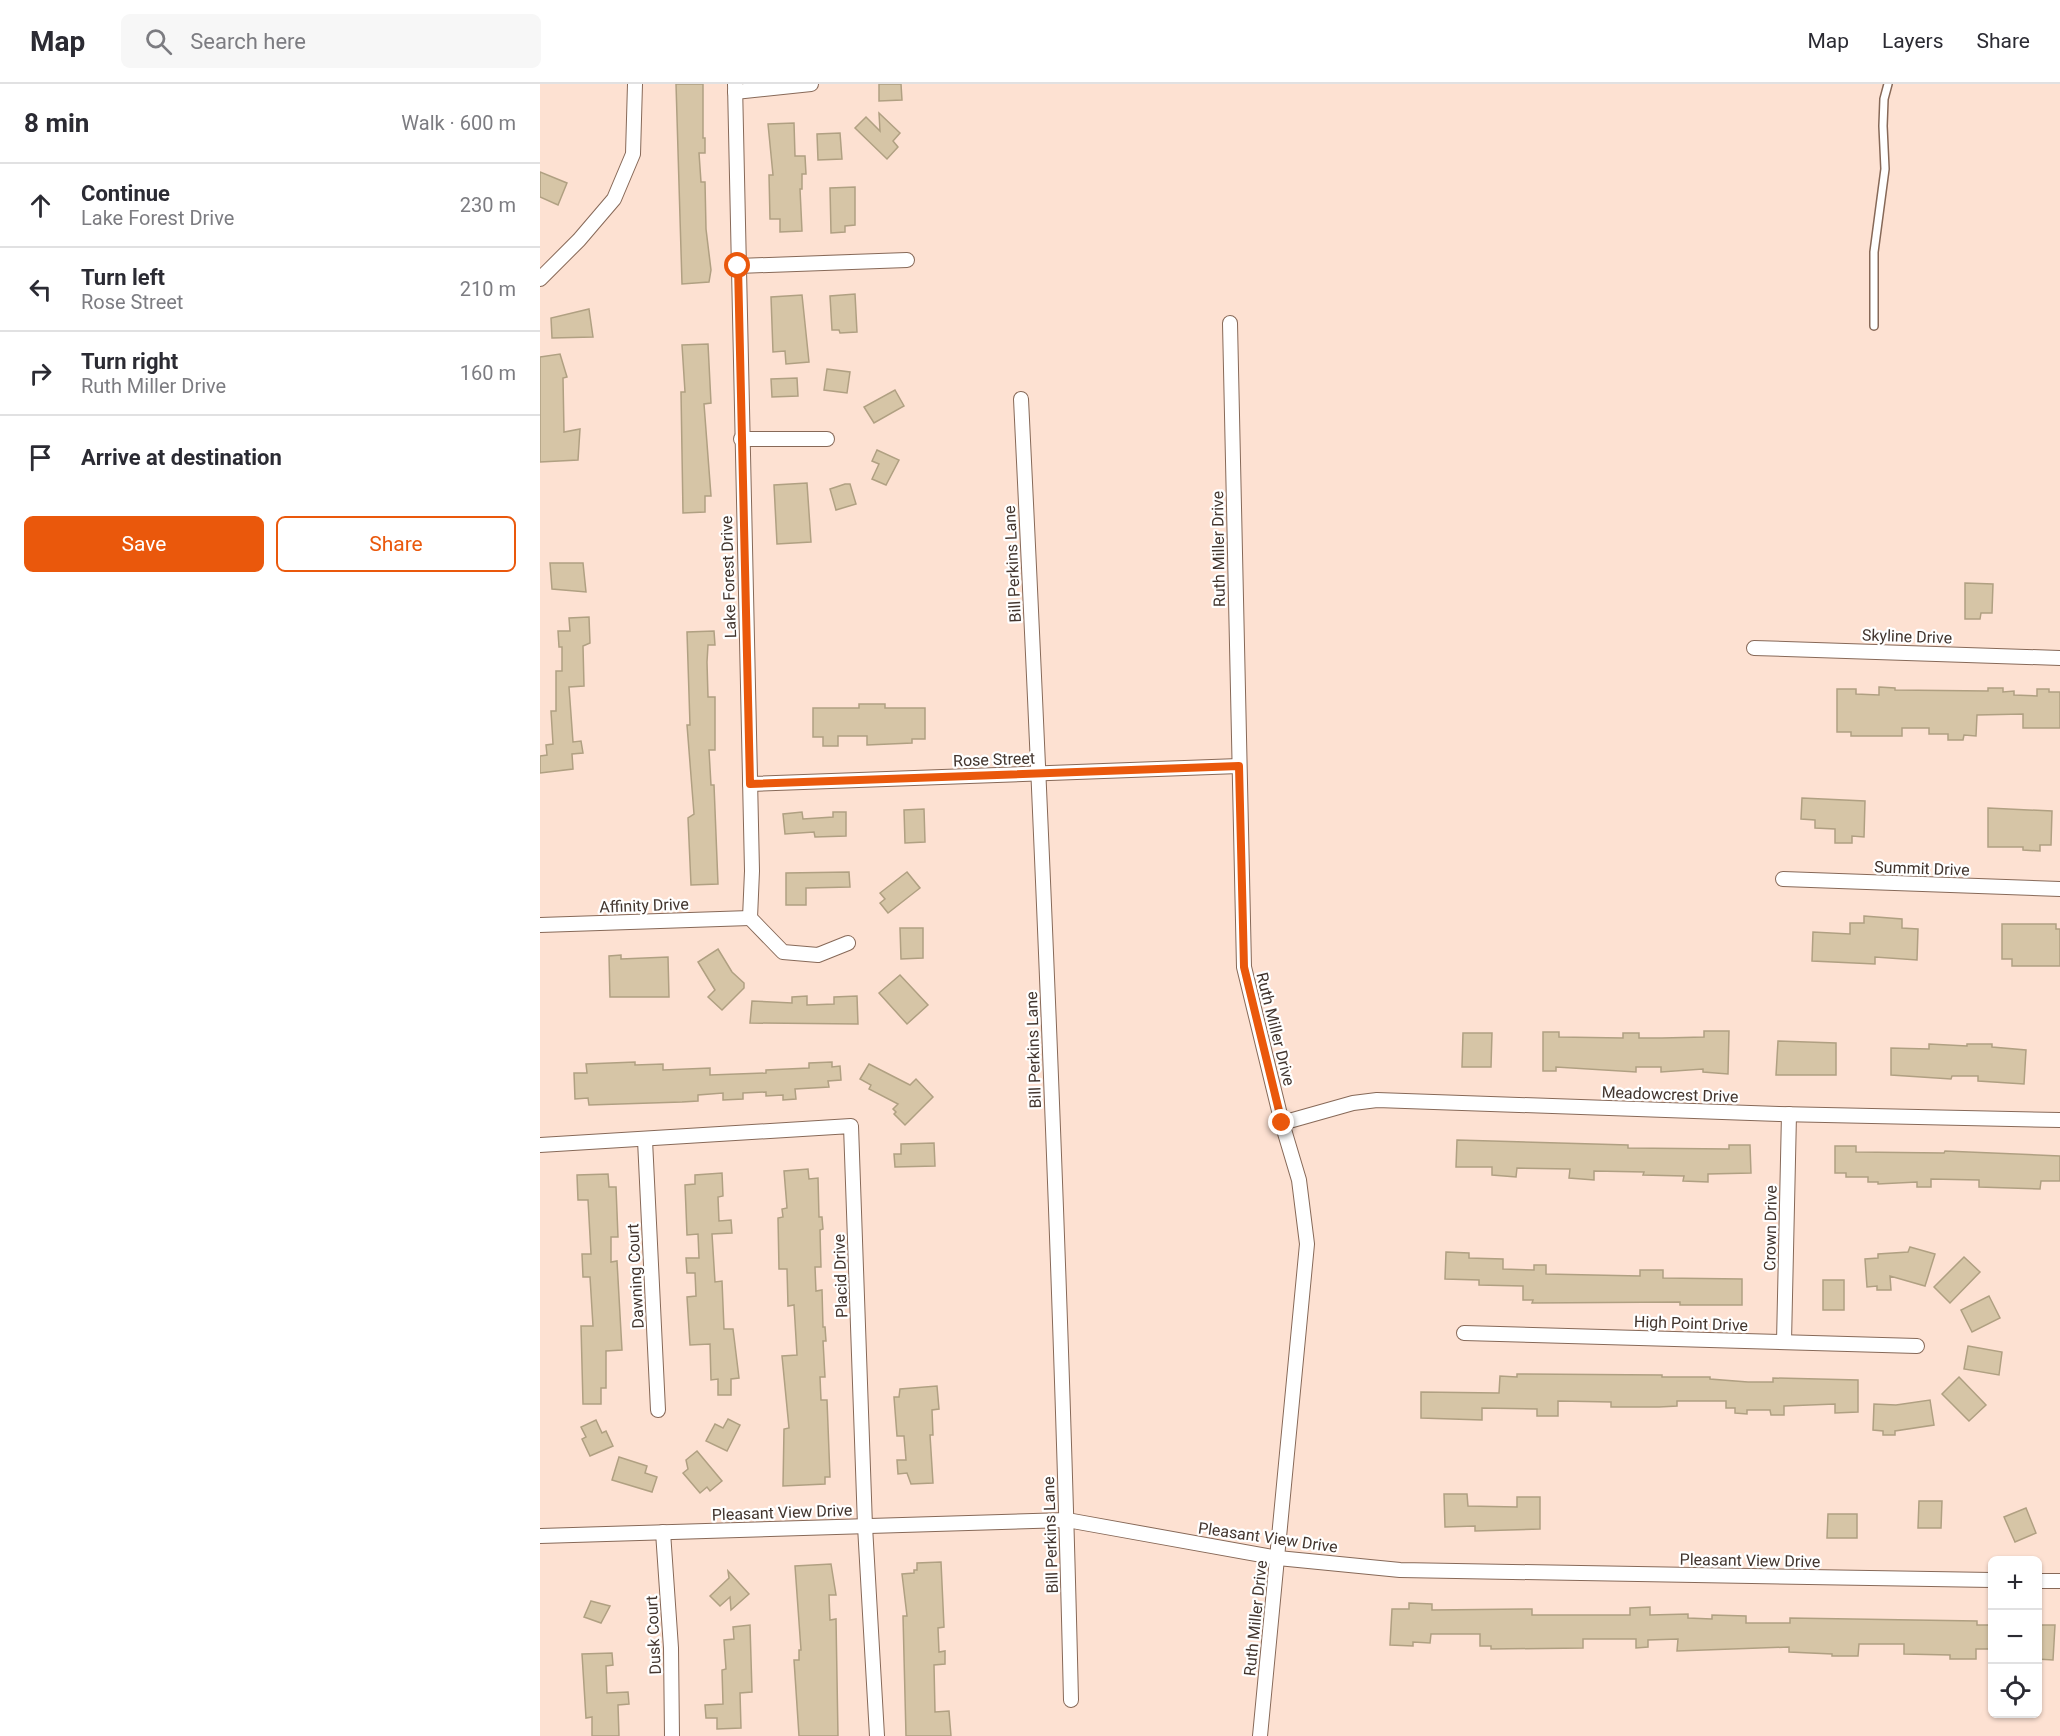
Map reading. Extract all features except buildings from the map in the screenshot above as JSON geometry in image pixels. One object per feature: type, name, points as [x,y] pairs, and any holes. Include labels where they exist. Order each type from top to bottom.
[{"type":"street","points":[[541,277],[579,240],[614,199],[633,154],[635,84]]},
{"type":"street","points":[[735,88],[811,84]]},
{"type":"street","name":"Lake Forest Drive","points":[[735,88],[750,784],[750,918]]},
{"type":"street","points":[[738,266],[907,260]]},
{"type":"street","name":"Ruth Miller Drive","points":[[1230,324],[1244,967],[1282,1123],[1299,1180],[1307,1244],[1260,1736]]},
{"type":"street","name":"Bill Perkins Lane","points":[[1021,399],[1039,774],[1067,1520],[1071,1700]]},
{"type":"street","points":[[741,439],[827,439]]},
{"type":"street","name":"Skyline Drive","points":[[1754,648],[2060,658]]},
{"type":"street","name":"Rose Street","points":[[750,784],[1239,766]]},
{"type":"street","name":"Summit Drive","points":[[1783,879],[2060,889]]},
{"type":"street","points":[[750,918],[783,952],[818,955],[848,943]]},
{"type":"street","name":"Affinity Drive","points":[[540,925],[750,918]]},
{"type":"street","name":"Meadowcrest Drive","points":[[1282,1123],[1353,1103],[1377,1100],[1789,1114],[2060,1120]]},
{"type":"street","name":"Crown Drive","points":[[1784,1342],[1789,1114]]},
{"type":"street","name":"Placid Drive","points":[[540,1145],[851,1126],[865,1526],[877,1736]]},
{"type":"street","name":"Dawning Court","points":[[645,1140],[658,1410]]},
{"type":"street","name":"High Point Drive","points":[[1464,1333],[1917,1346]]},
{"type":"street","name":"Pleasant View Drive","points":[[540,1536],[1067,1520],[1278,1558],[1400,1570],[1988,1580]]},
{"type":"street","name":"Dusk Court","points":[[663,1532],[671,1648],[672,1736]]},
{"type":"street","points":[[2042,1581],[2060,1581]]},
{"type":"lane","points":[[1874,326],[1874,262],[1884,178],[1884,99],[1888,84]]},
{"type":"route","points":[[738,266],[742,525],[750,784],[1239,766],[1244,967],[1282,1123]]}]
